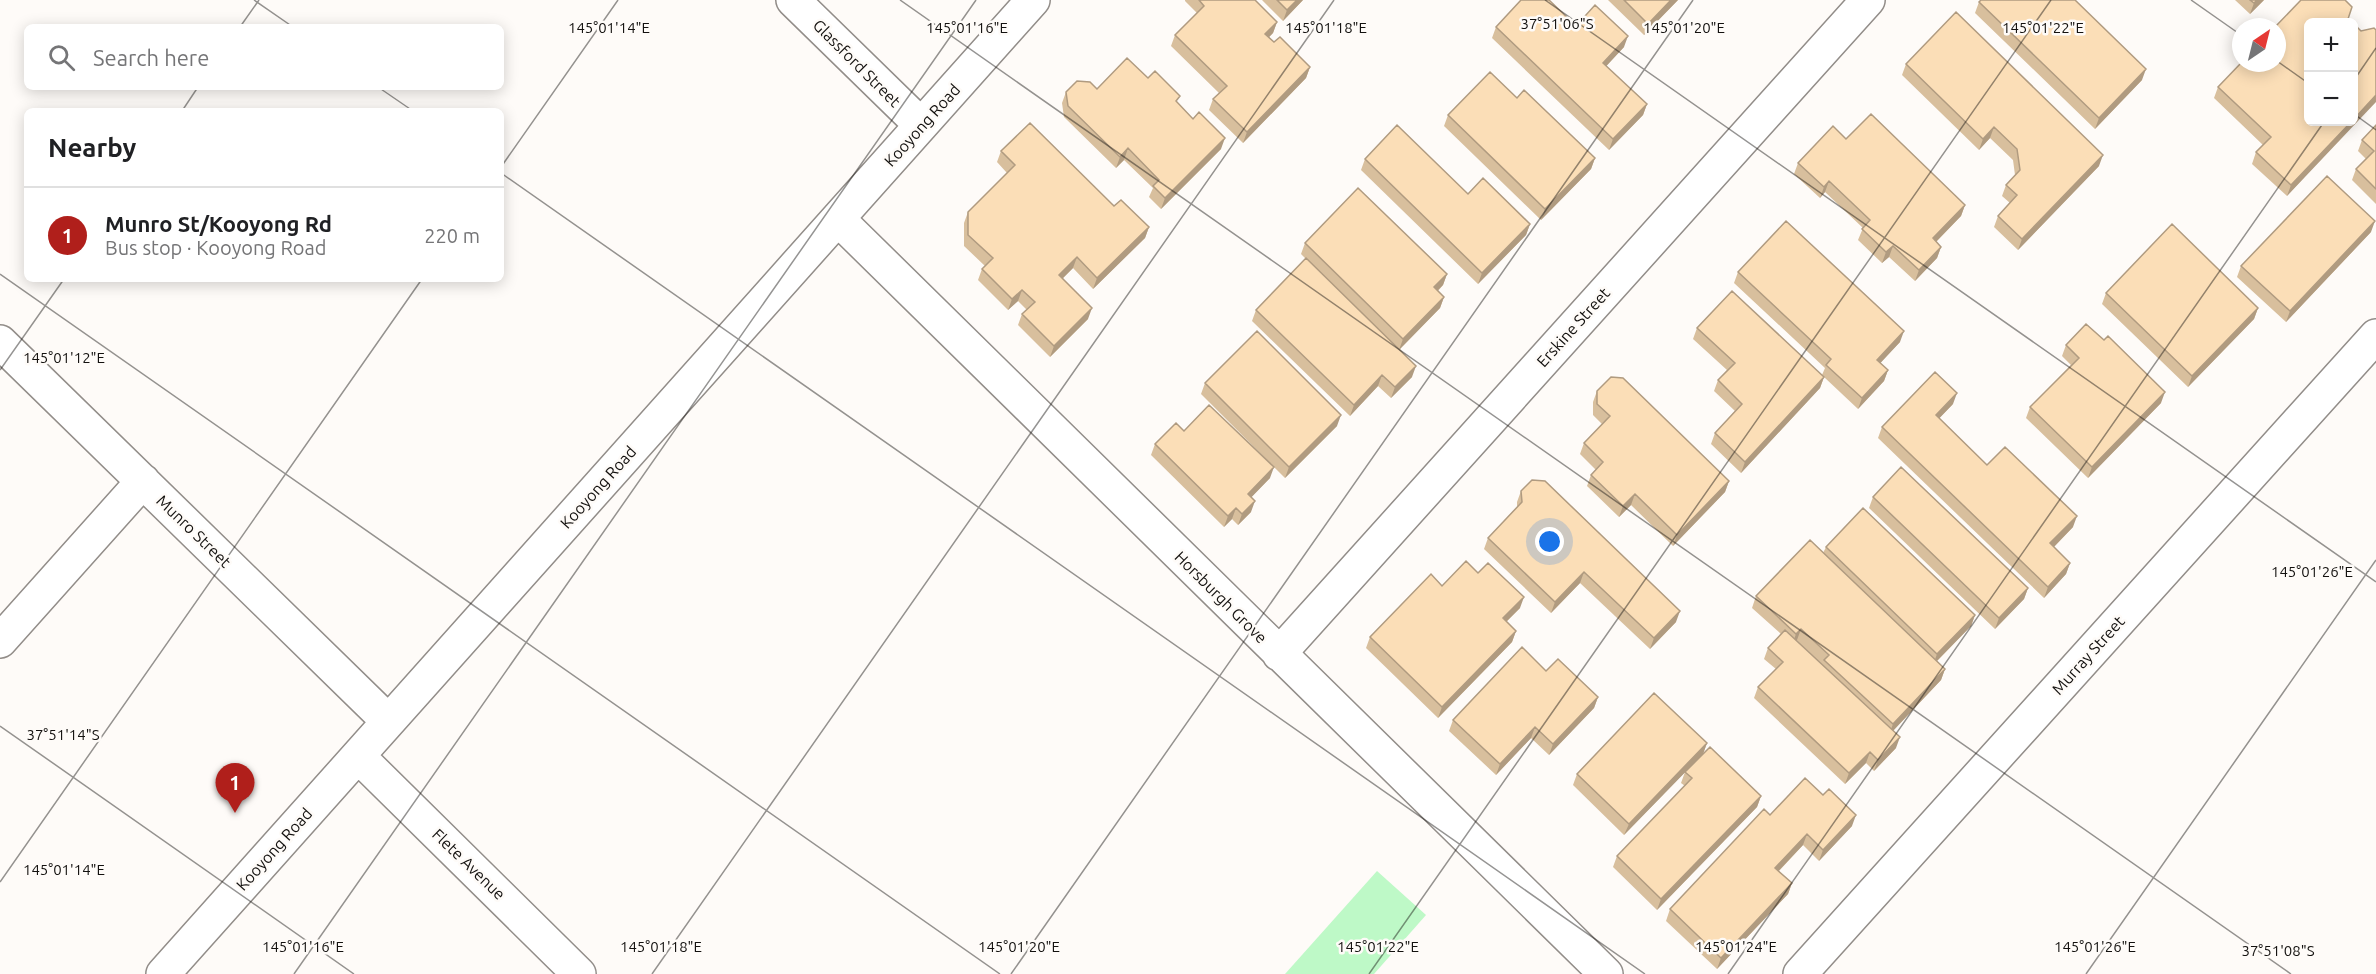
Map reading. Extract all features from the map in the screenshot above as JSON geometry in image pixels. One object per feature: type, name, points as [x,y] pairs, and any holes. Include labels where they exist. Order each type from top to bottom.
[{"type":"street","name":"Glassford Street","points":[[793,0],[921,125]]},
{"type":"street","name":"Kooyong Road","points":[[163,974],[1033,0]]},
{"type":"street","name":"Erskine Street","points":[[1279,654],[1868,0]]},
{"type":"street","name":"Horsburgh Grove","points":[[838,219],[1606,974]]},
{"type":"street","name":"Murray Street","points":[[1800,974],[2376,336]]},
{"type":"street","name":"Munro Street","points":[[0,342],[388,721]]},
{"type":"street","points":[[0,641],[143,481]]},
{"type":"street","name":"Flete Avenue","points":[[358,756],[579,974]]},
{"type":"green space","points":[[1377,871],[1426,915],[1374,974],[1285,974]]},
{"type":"building","points":[[1199,0],[1255,0],[1277,22],[1265,34],[1274,42],[1280,37],[1310,67],[1247,132],[1213,99],[1227,86],[1175,35],[1204,6]]},
{"type":"building","points":[[1277,0],[1297,0],[1287,10]]},
{"type":"building","points":[[1521,0],[1549,0],[1576,26],[1595,5],[1628,36],[1603,63],[1647,104],[1613,139],[1496,27]]},
{"type":"building","points":[[1624,0],[1671,0],[1648,24]]},
{"type":"building","points":[[1981,0],[2075,0],[2146,69],[2099,118],[1979,2]]},
{"type":"building","points":[[2301,0],[2345,0],[2352,7],[2348,18],[2304,18],[2304,126],[2347,126],[2291,185],[2256,152],[2271,137],[2218,87],[2232,72],[2286,72],[2286,18],[2284,18]]},
{"type":"building","points":[[1956,12],[2103,155],[2022,239],[1998,216],[2017,195],[2006,185],[2020,170],[2017,149],[1994,127],[1983,139],[1906,64]]},
{"type":"building","points":[[2358,28],[2361,31],[2374,28],[2376,30],[2376,95],[2358,115]]},
{"type":"building","points":[[1127,58],[1148,78],[1155,71],[1180,96],[1176,101],[1193,119],[1199,112],[1225,138],[1165,198],[1153,186],[1159,180],[1128,148],[1120,157],[1068,106],[1066,92],[1077,81],[1090,82],[1097,89]]},
{"type":"building","points":[[1490,72],[1517,98],[1524,90],[1595,158],[1545,209],[1448,115]]},
{"type":"building","points":[[1871,114],[1965,205],[1933,238],[1941,247],[1919,270],[1893,246],[1886,252],[1862,229],[1870,220],[1829,181],[1824,187],[1798,163],[1833,126],[1846,139]]},
{"type":"building","points":[[1030,123],[1114,206],[1121,200],[1149,227],[1097,278],[1077,257],[1059,275],[1092,308],[1054,346],[1022,314],[1035,302],[1022,290],[1012,299],[982,269],[993,258],[968,235],[968,212],[1015,165],[1001,151]]},
{"type":"building","points":[[1397,125],[1468,194],[1483,178],[1530,224],[1482,273],[1365,159]]},
{"type":"building","points":[[2376,125],[2376,189],[2356,169],[2374,151],[2362,140]]},
{"type":"building","points":[[2327,176],[2375,221],[2290,311],[2241,266]]},
{"type":"building","points":[[1358,188],[1447,274],[1434,287],[1444,297],[1403,339],[1305,243]]},
{"type":"building","points":[[1786,221],[1904,331],[1877,360],[1888,370],[1862,398],[1826,365],[1831,359],[1738,272]]},
{"type":"building","points":[[2172,224],[2258,308],[2192,376],[2106,293]]},
{"type":"building","points":[[1306,258],[1416,366],[1395,387],[1382,375],[1354,405],[1256,310]]},
{"type":"building","points":[[1732,291],[1824,377],[1745,462],[1715,433],[1742,404],[1718,380],[1735,363],[1697,328]]},
{"type":"building","points":[[2086,324],[2104,340],[2108,336],[2165,392],[2092,467],[2030,407],[2079,358],[2066,345]]},
{"type":"building","points":[[1257,331],[1341,415],[1289,467],[1205,383]]},
{"type":"building","points":[[1935,372],[1957,393],[1936,415],[1987,465],[2005,447],[2077,516],[2050,543],[2070,563],[2048,587],[1882,427]]},
{"type":"building","points":[[1611,377],[1623,378],[1729,481],[1677,535],[1635,494],[1623,506],[1591,475],[1603,462],[1584,443],[1610,416],[1597,404],[1597,391]]},
{"type":"building","points":[[1209,405],[1274,467],[1248,494],[1255,501],[1242,514],[1236,508],[1228,516],[1155,444],[1176,423],[1184,431]]},
{"type":"building","points":[[1901,467],[2028,588],[1999,618],[1873,497]]},
{"type":"building","points":[[1532,480],[1545,481],[1680,611],[1654,638],[1584,572],[1555,602],[1488,538],[1522,502],[1521,491]]},
{"type":"building","points":[[1863,508],[1975,615],[1937,654],[1826,547]]},
{"type":"building","points":[[1810,540],[1945,669],[1893,724],[1824,660],[1829,655],[1801,629],[1796,634],[1756,596]]},
{"type":"building","points":[[1466,561],[1478,573],[1488,563],[1524,597],[1503,618],[1516,631],[1442,707],[1370,637],[1431,574],[1442,586]]},
{"type":"building","points":[[1785,630],[1900,737],[1878,760],[1870,752],[1849,773],[1758,687],[1783,662],[1768,648]]},
{"type":"building","points":[[1522,647],[1546,671],[1558,659],[1598,697],[1553,744],[1535,727],[1500,764],[1453,720]]},
{"type":"building","points":[[1654,693],[1707,743],[1629,824],[1577,774]]},
{"type":"building","points":[[1710,747],[1761,796],[1661,899],[1617,856],[1692,778],[1685,772]]},
{"type":"building","points":[[1805,778],[1823,795],[1829,789],[1856,815],[1823,850],[1807,834],[1775,868],[1792,883],[1721,958],[1670,909],[1764,809],[1770,815]]},
{"type":"place","name":"Munro St/Kooyong Rd","points":[[235,813]]}]
